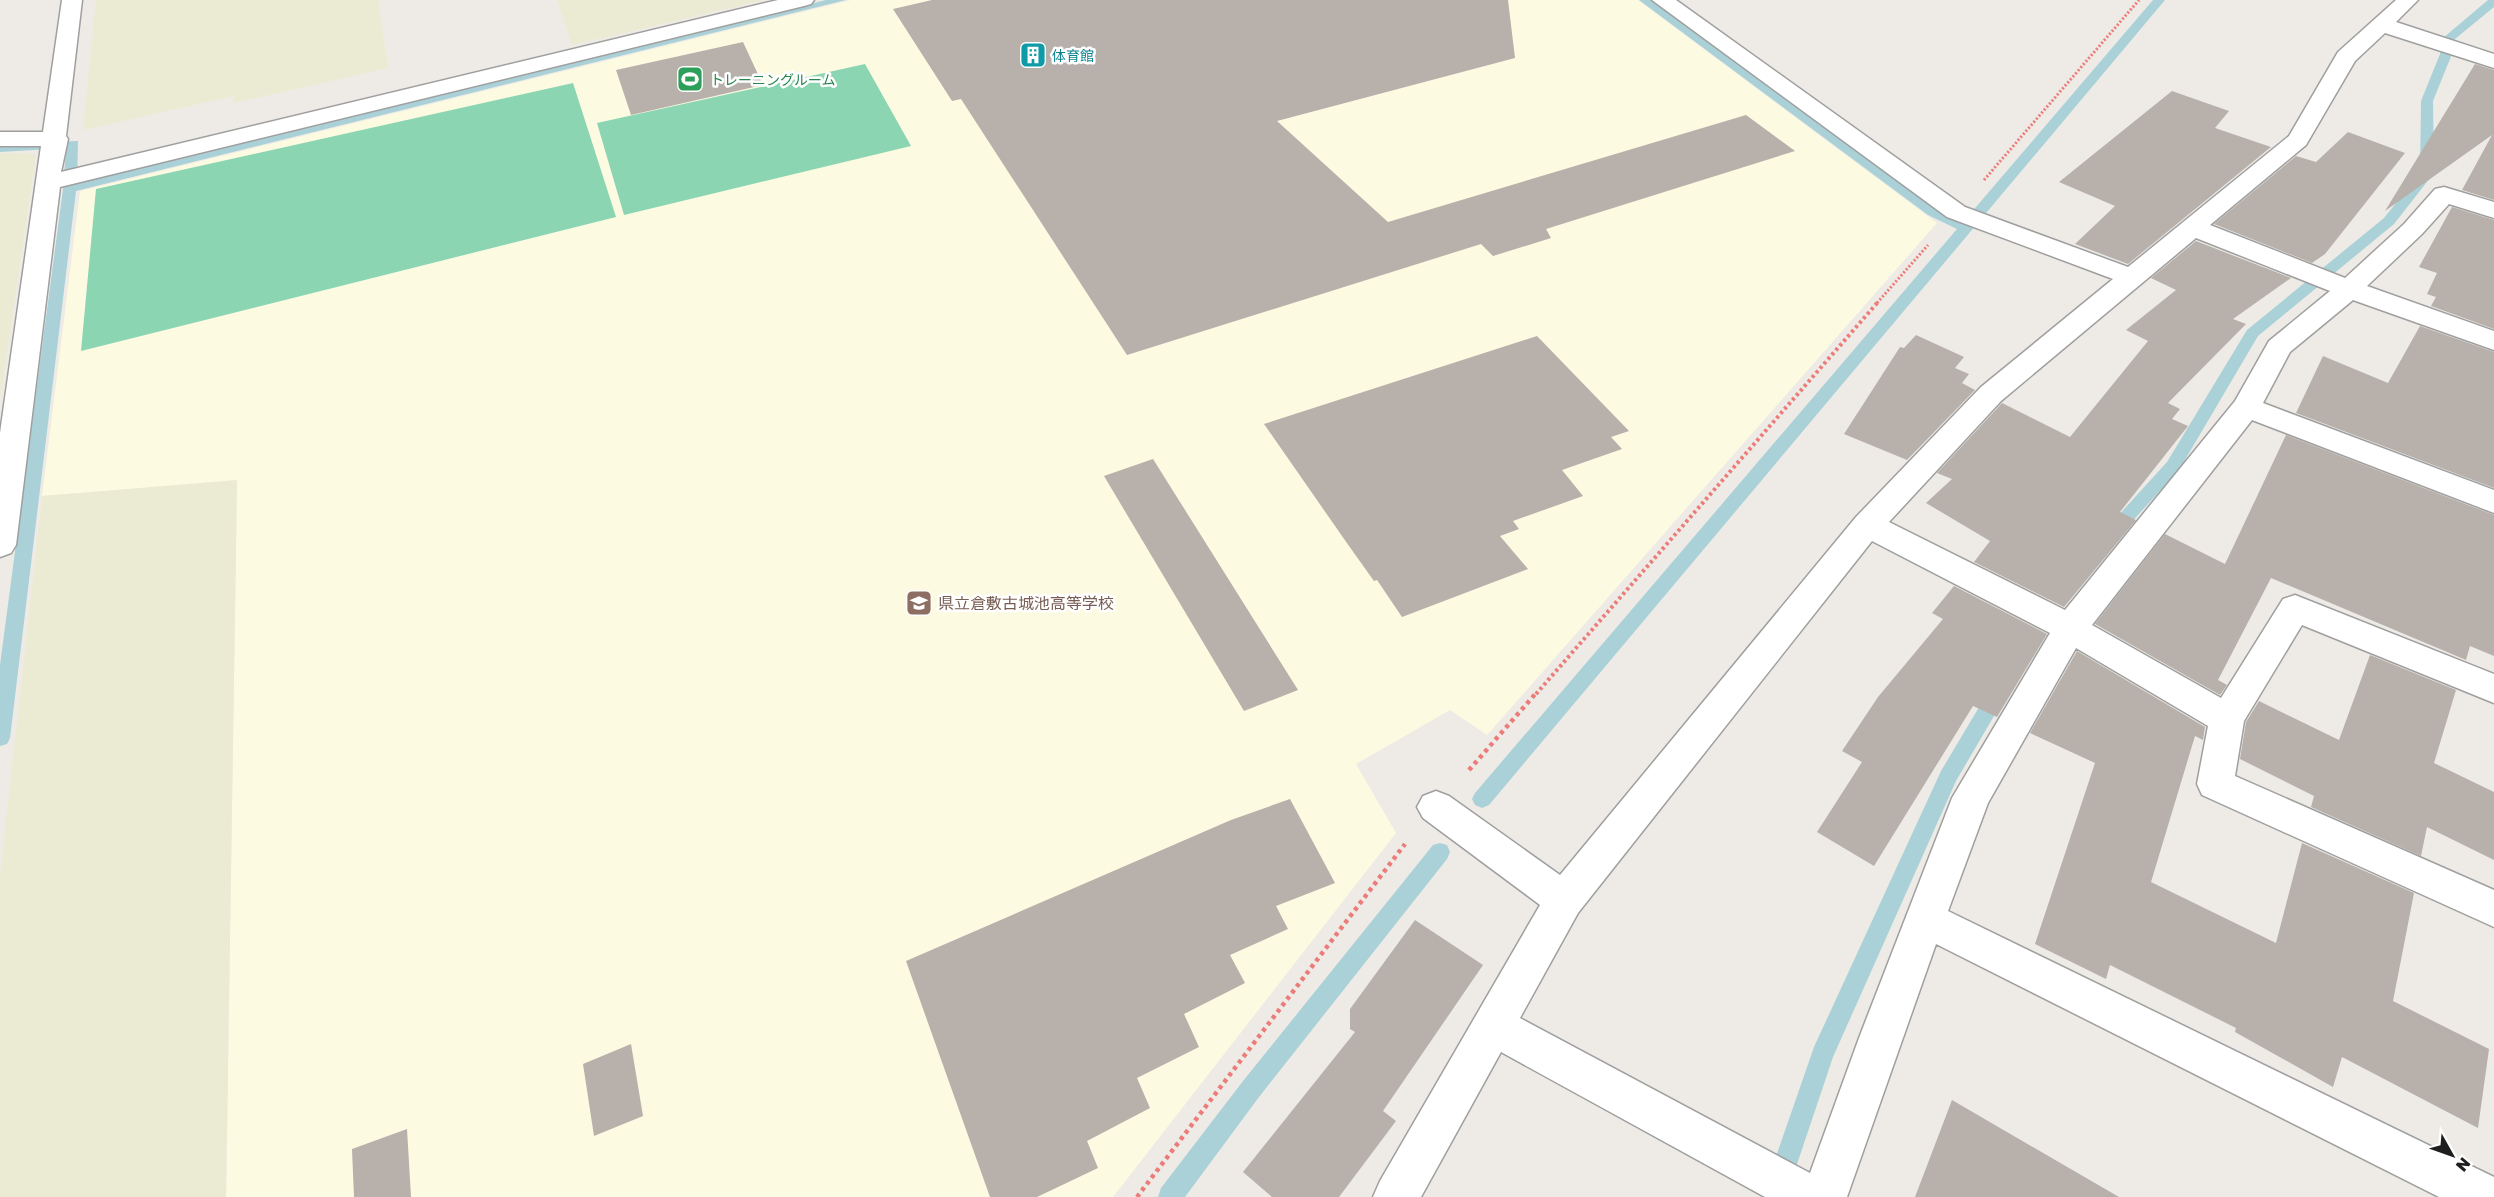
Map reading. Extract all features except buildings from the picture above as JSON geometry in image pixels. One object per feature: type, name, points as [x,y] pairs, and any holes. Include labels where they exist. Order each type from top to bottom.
[{"type":"street","points":[[0,545],[64,178],[54,145],[72,0]]},
{"type":"street","points":[[64,178],[804,0]]},
{"type":"street","points":[[1662,0],[1969,217],[2131,277]]},
{"type":"street","points":[[1396,1197],[1564,900],[1773,638],[1867,525],[1991,394],[2298,140],[2346,57],[2408,0]]},
{"type":"street","points":[[2380,24],[2494,61]]},
{"type":"street","points":[[0,139],[54,145]]},
{"type":"street","points":[[1494,1026],[1802,1191],[1925,919],[1971,798],[2053,618],[2246,407],[2279,347],[2340,285],[2413,229],[2444,194],[2494,210]]},
{"type":"street","points":[[2194,228],[2340,285],[2494,341]]},
{"type":"street","points":[[2246,407],[2494,502]]},
{"type":"street","points":[[1867,525],[2053,618],[2227,719]]},
{"type":"street","points":[[2494,690],[2295,608],[2227,719],[2215,784],[2494,909]]},
{"type":"street","points":[[1436,807],[1564,900]]},
{"type":"street","points":[[1925,919],[2487,1197]]},
{"type":"path","points":[[1969,217],[2139,0]]},
{"type":"path","points":[[1137,1197],[1436,807],[1931,241]]},
{"type":"shaded area","name":"県立倉敷古城池高等学校","points":[[851,0],[1638,0],[1937,223],[1487,735],[1450,710],[1356,764],[1396,833],[1113,1197],[226,1197],[237,481],[42,496],[80,191]]},
{"type":"green space","points":[[96,0],[378,0],[388,68],[234,103],[234,96],[83,130]]},
{"type":"green space","points":[[557,0],[764,0],[572,45]]},
{"type":"green space","points":[[865,64],[911,146],[624,215],[597,123]]},
{"type":"green space","points":[[573,83],[616,217],[81,351],[96,189]]},
{"type":"green space","points":[[0,153],[36,154],[0,400]]},
{"type":"green space","points":[[237,480],[226,1197],[0,1197],[0,875],[42,496]]},
{"type":"waterway","points":[[70,189],[840,0]]},
{"type":"waterway","points":[[1645,0],[1933,212],[1964,227]]},
{"type":"waterway","points":[[1482,799],[2159,0]]},
{"type":"waterway","points":[[2111,534],[2173,466],[2252,333],[2389,221],[2427,173],[2427,101],[2446,54],[2449,38],[2494,1]]},
{"type":"waterway","points":[[0,148],[73,144],[70,189]]},
{"type":"waterway","points":[[0,738],[70,189]]},
{"type":"waterway","points":[[1774,1197],[1822,1055],[1948,777],[1998,692]]},
{"type":"waterway","points":[[1170,1197],[1251,1089],[1440,852]]},
{"type":"place","name":"体育館","points":[[1033,55]]},
{"type":"place","name":"トレーニングルーム","points":[[690,79]]},
{"type":"place","name":"県立倉敷古城池高等学校","points":[[919,603]]}]
